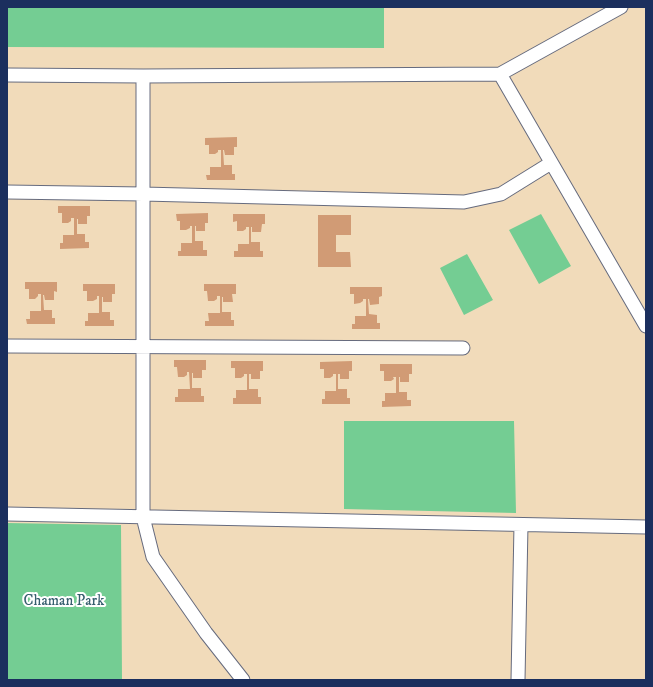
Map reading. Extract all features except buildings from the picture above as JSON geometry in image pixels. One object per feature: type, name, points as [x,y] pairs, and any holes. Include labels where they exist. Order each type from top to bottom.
[{"type":"street","points":[[7,75],[143,76],[500,74],[621,7]]},
{"type":"street","points":[[500,74],[646,326]]},
{"type":"street","points":[[143,76],[143,517],[154,557],[206,633],[243,680]]},
{"type":"street","points":[[7,192],[464,202],[501,194],[551,163]]},
{"type":"street","points":[[7,346],[463,348]]},
{"type":"street","points":[[7,514],[646,527]]},
{"type":"street","points":[[518,680],[521,525]]},
{"type":"green space","points":[[7,7],[384,7],[384,48],[7,47]]},
{"type":"green space","points":[[541,214],[571,266],[539,284],[509,230]]},
{"type":"green space","points":[[467,254],[493,300],[464,315],[440,268]]},
{"type":"green space","points":[[344,421],[514,421],[516,513],[344,509]]},
{"type":"green space","name":"Chaman Park","points":[[7,523],[121,525],[122,680],[7,680]]}]
